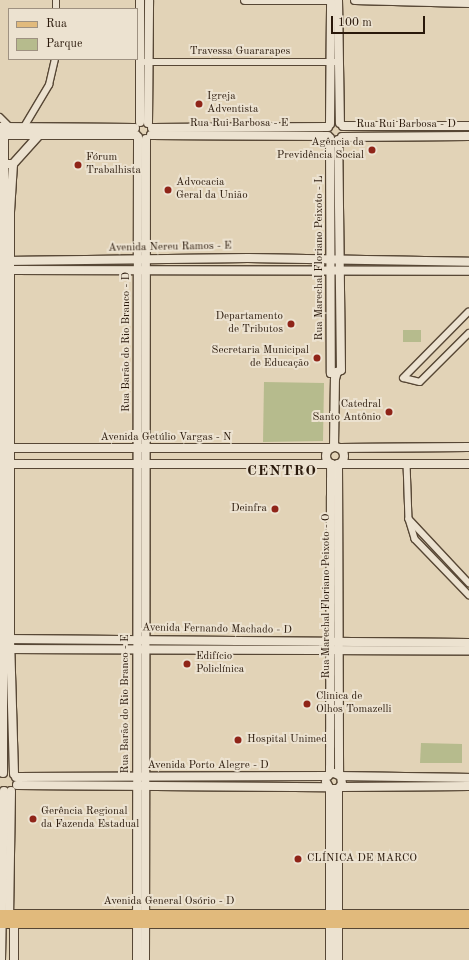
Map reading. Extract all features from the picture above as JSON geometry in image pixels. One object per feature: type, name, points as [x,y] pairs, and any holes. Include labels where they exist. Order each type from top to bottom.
[{"type":"main road","points":[[334,919],[469,914]]},
{"type":"main road","name":"Avenida General Osório - D","points":[[4,919],[334,919]]},
{"type":"main road","points":[[334,919],[469,923]]},
{"type":"street","points":[[140,0],[145,62]]},
{"type":"street","points":[[144,258],[143,131],[149,0]]},
{"type":"street","points":[[246,0],[333,0]]},
{"type":"street","points":[[333,0],[329,126],[334,138]]},
{"type":"street","points":[[333,0],[339,62],[341,125],[334,138]]},
{"type":"street","points":[[355,0],[469,3]]},
{"type":"street","points":[[24,127],[49,85],[55,60]]},
{"type":"street","name":"Travessa Guararapes","points":[[145,62],[339,62]]},
{"type":"street","points":[[330,96],[339,96]]},
{"type":"street","points":[[0,117],[10,127]]},
{"type":"street","name":"Rua Rui Barbosa - E","points":[[2,135],[329,126]]},
{"type":"street","name":"Rua Rui Barbosa - D","points":[[329,126],[469,126]]},
{"type":"street","name":"Rua Rui Barbosa - E","points":[[0,127],[334,138]]},
{"type":"street","name":"Rua Barão do Rio Branco - D","points":[[142,464],[142,270],[144,258],[138,235],[143,131]]},
{"type":"street","points":[[2,135],[4,164],[5,261]]},
{"type":"street","points":[[1,960],[6,887],[10,784],[4,649],[4,270],[14,164],[39,135]]},
{"type":"street","name":"Rua Rui Barbosa - D","points":[[334,138],[469,136]]},
{"type":"street","name":"Rua Marechal Floriano Peixoto - L","points":[[334,138],[340,260],[341,370],[331,373],[330,260],[334,138]]},
{"type":"street","points":[[4,164],[14,164]]},
{"type":"street","name":"Avenida Nereu Ramos - E","points":[[5,261],[144,258],[469,262]]},
{"type":"street","name":"Avenida Nereu Ramos - E","points":[[4,270],[469,271]]},
{"type":"street","points":[[469,312],[404,378],[420,382],[469,333]]},
{"type":"street","name":"Rua Marechal Floriano Peixoto - L","points":[[335,448],[335,379],[337,372]]},
{"type":"street","name":"Avenida Getúlio Vargas - N","points":[[4,448],[142,449],[469,447]]},
{"type":"street","points":[[335,448],[344,456],[335,464],[326,455],[335,448]]},
{"type":"street","points":[[407,463],[409,519],[415,539],[469,595]]},
{"type":"street","points":[[4,464],[469,464]]},
{"type":"street","name":"Rua Barão do Rio Branco - E","points":[[142,464],[141,919],[145,960]]},
{"type":"street","name":"Rua Marechal Floriano Peixoto - O","points":[[335,464],[335,775]]},
{"type":"street","points":[[409,519],[469,584]]},
{"type":"street","name":"Avenida Fernando Machado - D","points":[[4,639],[141,639],[334,646]]},
{"type":"street","points":[[334,646],[469,643]]},
{"type":"street","points":[[334,646],[469,651]]},
{"type":"street","name":"Avenida Fernando Machado - D","points":[[4,649],[141,649],[334,646]]},
{"type":"street","points":[[6,668],[1,774],[10,784]]},
{"type":"street","points":[[334,788],[326,782],[335,775]]},
{"type":"street","points":[[335,775],[334,919],[338,960]]},
{"type":"street","name":"Avenida Porto Alegre - D","points":[[10,784],[141,777],[250,778],[335,775],[469,778]]},
{"type":"street","points":[[250,778],[250,788]]},
{"type":"street","name":"Avenida Porto Alegre - D","points":[[10,784],[250,788],[469,786]]},
{"type":"street","points":[[4,919],[14,960]]},
{"type":"street","name":"Rua Barão do Rio Branco - E","points":[[137,960],[141,919]]},
{"type":"street","points":[[330,960],[334,919]]},
{"type":"green space","points":[[403,330],[421,330],[421,342],[403,342]]},
{"type":"green space","points":[[264,382],[324,383],[323,441],[263,442]]},
{"type":"green space","points":[[421,743],[462,744],[462,763],[420,763]]},
{"type":"place","name":"Igreja Adventista","points":[[199,104]]},
{"type":"place","name":"Agência da Previdência Social","points":[[372,150]]},
{"type":"place","name":"Fórum Trabalhista","points":[[78,165]]},
{"type":"place","name":"Advocacia Geral da União","points":[[168,190]]},
{"type":"place","name":"Departamento de Tributos","points":[[291,324]]},
{"type":"place","name":"Secretaria Municipal de Educação","points":[[317,358]]},
{"type":"place","name":"Catedral Santo Antônio","points":[[389,412]]},
{"type":"place","name":"Deinfra","points":[[275,509]]},
{"type":"place","name":"Edifício Policlínica","points":[[187,664]]},
{"type":"place","name":"Clinica de Olhos Tomazelli","points":[[307,704]]},
{"type":"place","name":"Hospital Unimed","points":[[238,740]]},
{"type":"place","name":"Gerência Regional da Fazenda Estadual","points":[[33,819]]},
{"type":"place","name":"CLÍNICA DE MARCO","points":[[298,859]]},
{"type":"district","name":"CENTRO","points":[[282,472]]}]
